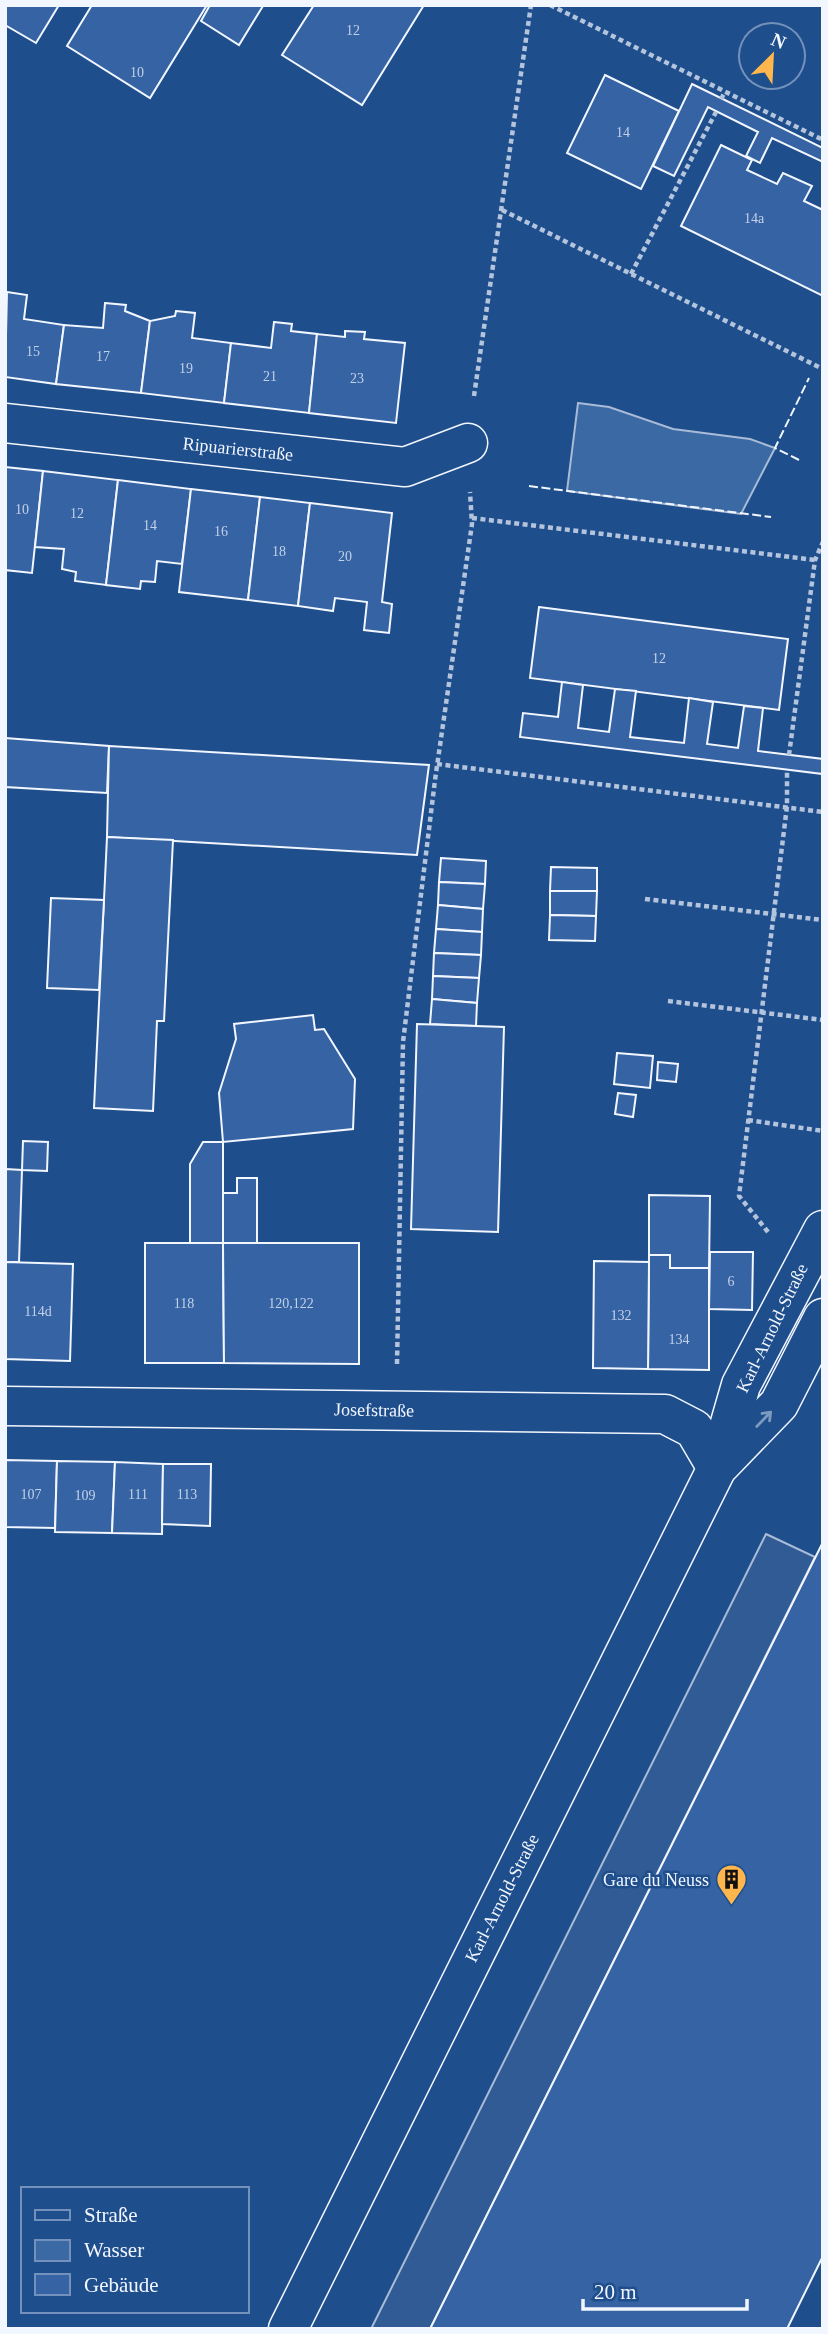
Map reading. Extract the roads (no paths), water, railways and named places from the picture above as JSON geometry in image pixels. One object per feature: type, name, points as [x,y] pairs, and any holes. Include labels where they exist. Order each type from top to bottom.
[{"type":"street","name":"Ripuarierstraße","points":[[5,423],[405,467],[468,443]]},
{"type":"street","name":"Karl-Arnold-Straße","points":[[288,2329],[717,1468],[741,1385],[823,1230]]},
{"type":"street","name":"Karl-Arnold-Straße","points":[[717,1468],[779,1404],[823,1318]]},
{"type":"street","name":"Josefstraße","points":[[5,1406],[665,1414],[694,1429],[717,1468]]},
{"type":"water","points":[[578,403],[609,407],[673,429],[750,439],[775,448],[741,514],[567,491]]},
{"type":"place","name":"Gare du Neuss","points":[[732,1907]]}]
